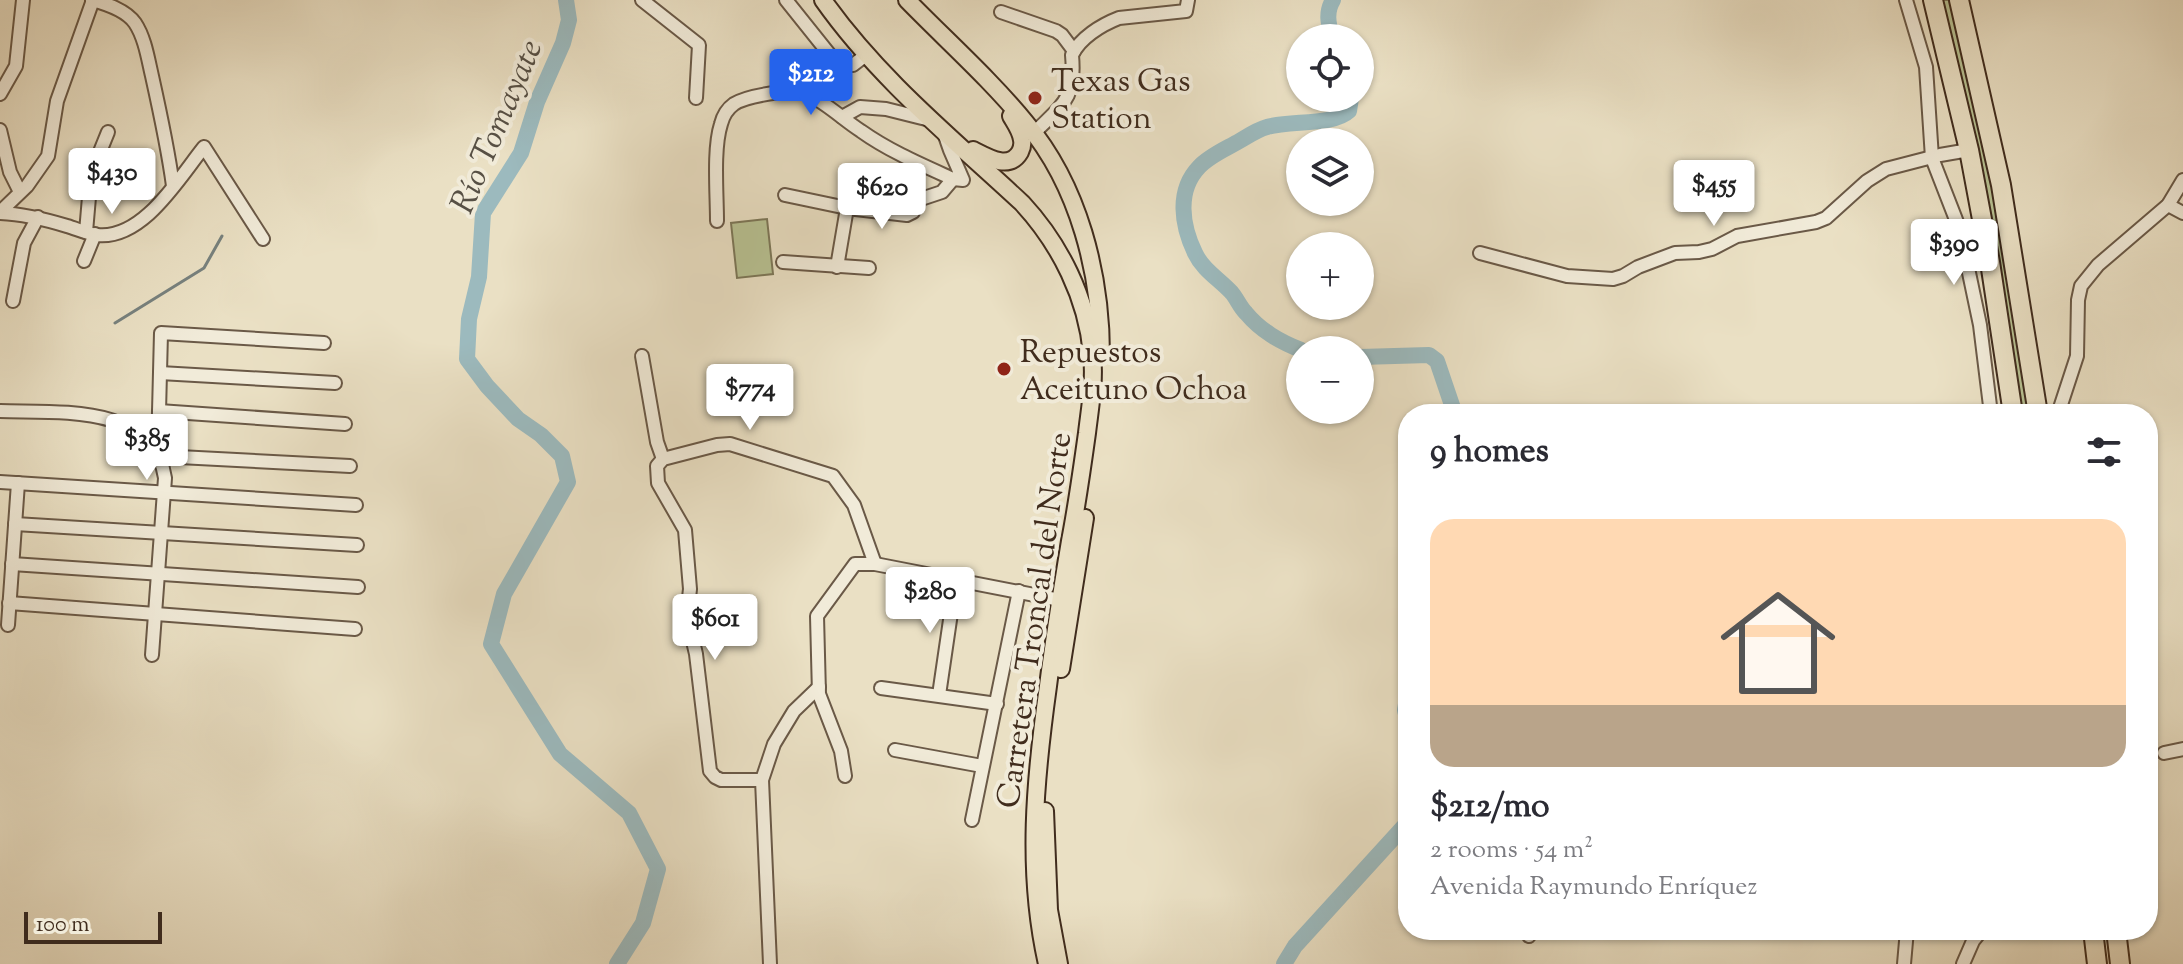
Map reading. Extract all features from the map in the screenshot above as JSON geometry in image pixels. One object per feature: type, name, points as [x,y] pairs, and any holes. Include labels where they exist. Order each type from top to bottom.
[{"type":"highway","points":[[1933,0],[1969,150],[2011,404]]},
{"type":"highway","points":[[1959,0],[2001,185],[2036,404]]},
{"type":"highway","points":[[2094,940],[2097,964]]},
{"type":"highway","points":[[2117,940],[2120,964]]},
{"type":"main road","name":"Carretera Troncal del Norte","points":[[907,0],[999,93],[1034,133],[1056,167],[1078,216],[1099,300],[1100,402],[1045,798],[1049,910],[1059,964]]},
{"type":"main road","name":"Carretera Troncal del Norte","points":[[824,1],[866,55],[930,120],[1022,203],[1044,229],[1071,276],[1088,330],[1093,389],[1060,600],[1034,798],[1035,891],[1047,964]]},
{"type":"main road","points":[[949,137],[997,161],[1010,161],[1018,156],[1022,136],[999,93]]},
{"type":"street","points":[[0,94],[16,66],[23,0]]},
{"type":"street","points":[[0,212],[48,156],[57,101],[92,0],[122,12],[138,29],[161,114],[173,186]]},
{"type":"street","points":[[642,0],[699,45],[696,98]]},
{"type":"street","points":[[786,0],[830,55],[853,65],[866,55]]},
{"type":"street","points":[[1034,133],[1066,100],[1073,86],[1074,51],[1082,41],[1108,22],[1119,18],[1182,12],[1188,8],[1188,0]]},
{"type":"street","points":[[1906,0],[1926,67],[1932,158],[1960,230],[1980,325],[1990,404]]},
{"type":"street","points":[[1001,12],[1056,31],[1074,51]]},
{"type":"street","points":[[886,109],[896,102],[895,85]]},
{"type":"street","points":[[717,221],[721,123],[732,105],[740,101],[796,90],[806,93],[891,149],[953,179],[963,180],[950,150],[949,137]]},
{"type":"street","points":[[842,117],[860,107],[886,109],[930,120]]},
{"type":"street","points":[[0,130],[10,172],[20,192]]},
{"type":"street","points":[[84,261],[91,233],[91,174],[108,132]]},
{"type":"street","points":[[0,212],[38,217],[91,233],[118,233],[129,229],[156,207],[204,147],[263,239]]},
{"type":"street","points":[[1480,253],[1567,276],[1613,279],[1675,253],[1699,252],[1737,236],[1816,222],[1826,218],[1867,181],[1886,169],[1969,150]]},
{"type":"street","points":[[785,195],[847,208],[907,215],[913,212],[921,199],[942,192],[953,179]]},
{"type":"street","points":[[2061,404],[2077,356],[2081,286],[2098,265],[2168,205],[2183,180]]},
{"type":"street","points":[[2168,205],[2183,213]]},
{"type":"street","points":[[837,267],[847,208]]},
{"type":"street","points":[[13,301],[24,243],[38,217]]},
{"type":"street","points":[[783,262],[869,268]]},
{"type":"street","points":[[152,655],[165,478],[159,454],[161,333],[324,343]]},
{"type":"street","points":[[642,356],[657,442],[663,459]]},
{"type":"street","points":[[160,373],[335,383]]},
{"type":"street","points":[[0,411],[76,413],[103,417],[130,427],[159,454],[350,466]]},
{"type":"street","points":[[159,411],[345,424]]},
{"type":"street","points":[[762,780],[721,780],[710,771],[696,654],[687,616],[690,589],[685,530],[658,483],[657,466],[663,459],[730,444],[833,476],[854,505],[875,564]]},
{"type":"street","points":[[0,482],[356,505]]},
{"type":"street","points":[[8,625],[18,483]]},
{"type":"street","points":[[15,524],[357,545]]},
{"type":"street","points":[[12,564],[358,587]]},
{"type":"street","points":[[845,776],[841,751],[819,694],[817,616],[855,564],[875,564],[1060,600]]},
{"type":"street","points":[[939,695],[956,579]]},
{"type":"street","points":[[972,820],[1019,591]]},
{"type":"street","points":[[9,603],[355,629]]},
{"type":"street","points":[[770,964],[762,780],[774,744],[794,711],[819,687]]},
{"type":"street","points":[[881,688],[997,704]]},
{"type":"street","points":[[2164,753],[2183,749]]},
{"type":"street","points":[[895,750],[982,766]]},
{"type":"street","points":[[1904,964],[1906,940]]},
{"type":"street","points":[[1963,964],[1974,940]]},
{"type":"green space","points":[[1938,0],[1953,0],[1984,135],[2029,404],[2016,404]]},
{"type":"green space","points":[[767,219],[773,274],[737,278],[731,223]]},
{"type":"waterway","name":"Río Tomayate","points":[[566,0],[569,20],[563,43],[537,102],[521,153],[483,213],[479,277],[469,319],[467,359],[518,419],[541,435],[562,456],[568,482],[504,594],[491,644],[560,754],[629,813],[658,869],[643,923],[617,964]]},
{"type":"waterway","points":[[1329,24],[1328,14],[1333,0]]},
{"type":"waterway","points":[[1286,343],[1258,325],[1232,293],[1202,264],[1187,232],[1184,198],[1192,176],[1203,163],[1255,132],[1267,127],[1333,119],[1348,112]]},
{"type":"waterway","points":[[115,323],[204,268],[222,236]]},
{"type":"waterway","points":[[1374,357],[1429,355],[1437,361],[1452,404]]},
{"type":"waterway","points":[[1284,964],[1295,946],[1398,833]]},
{"type":"place","name":"Texas Gas Station","points":[[1035,98]]},
{"type":"place","name":"Repuestos Aceituno Ochoa","points":[[1004,369]]}]
